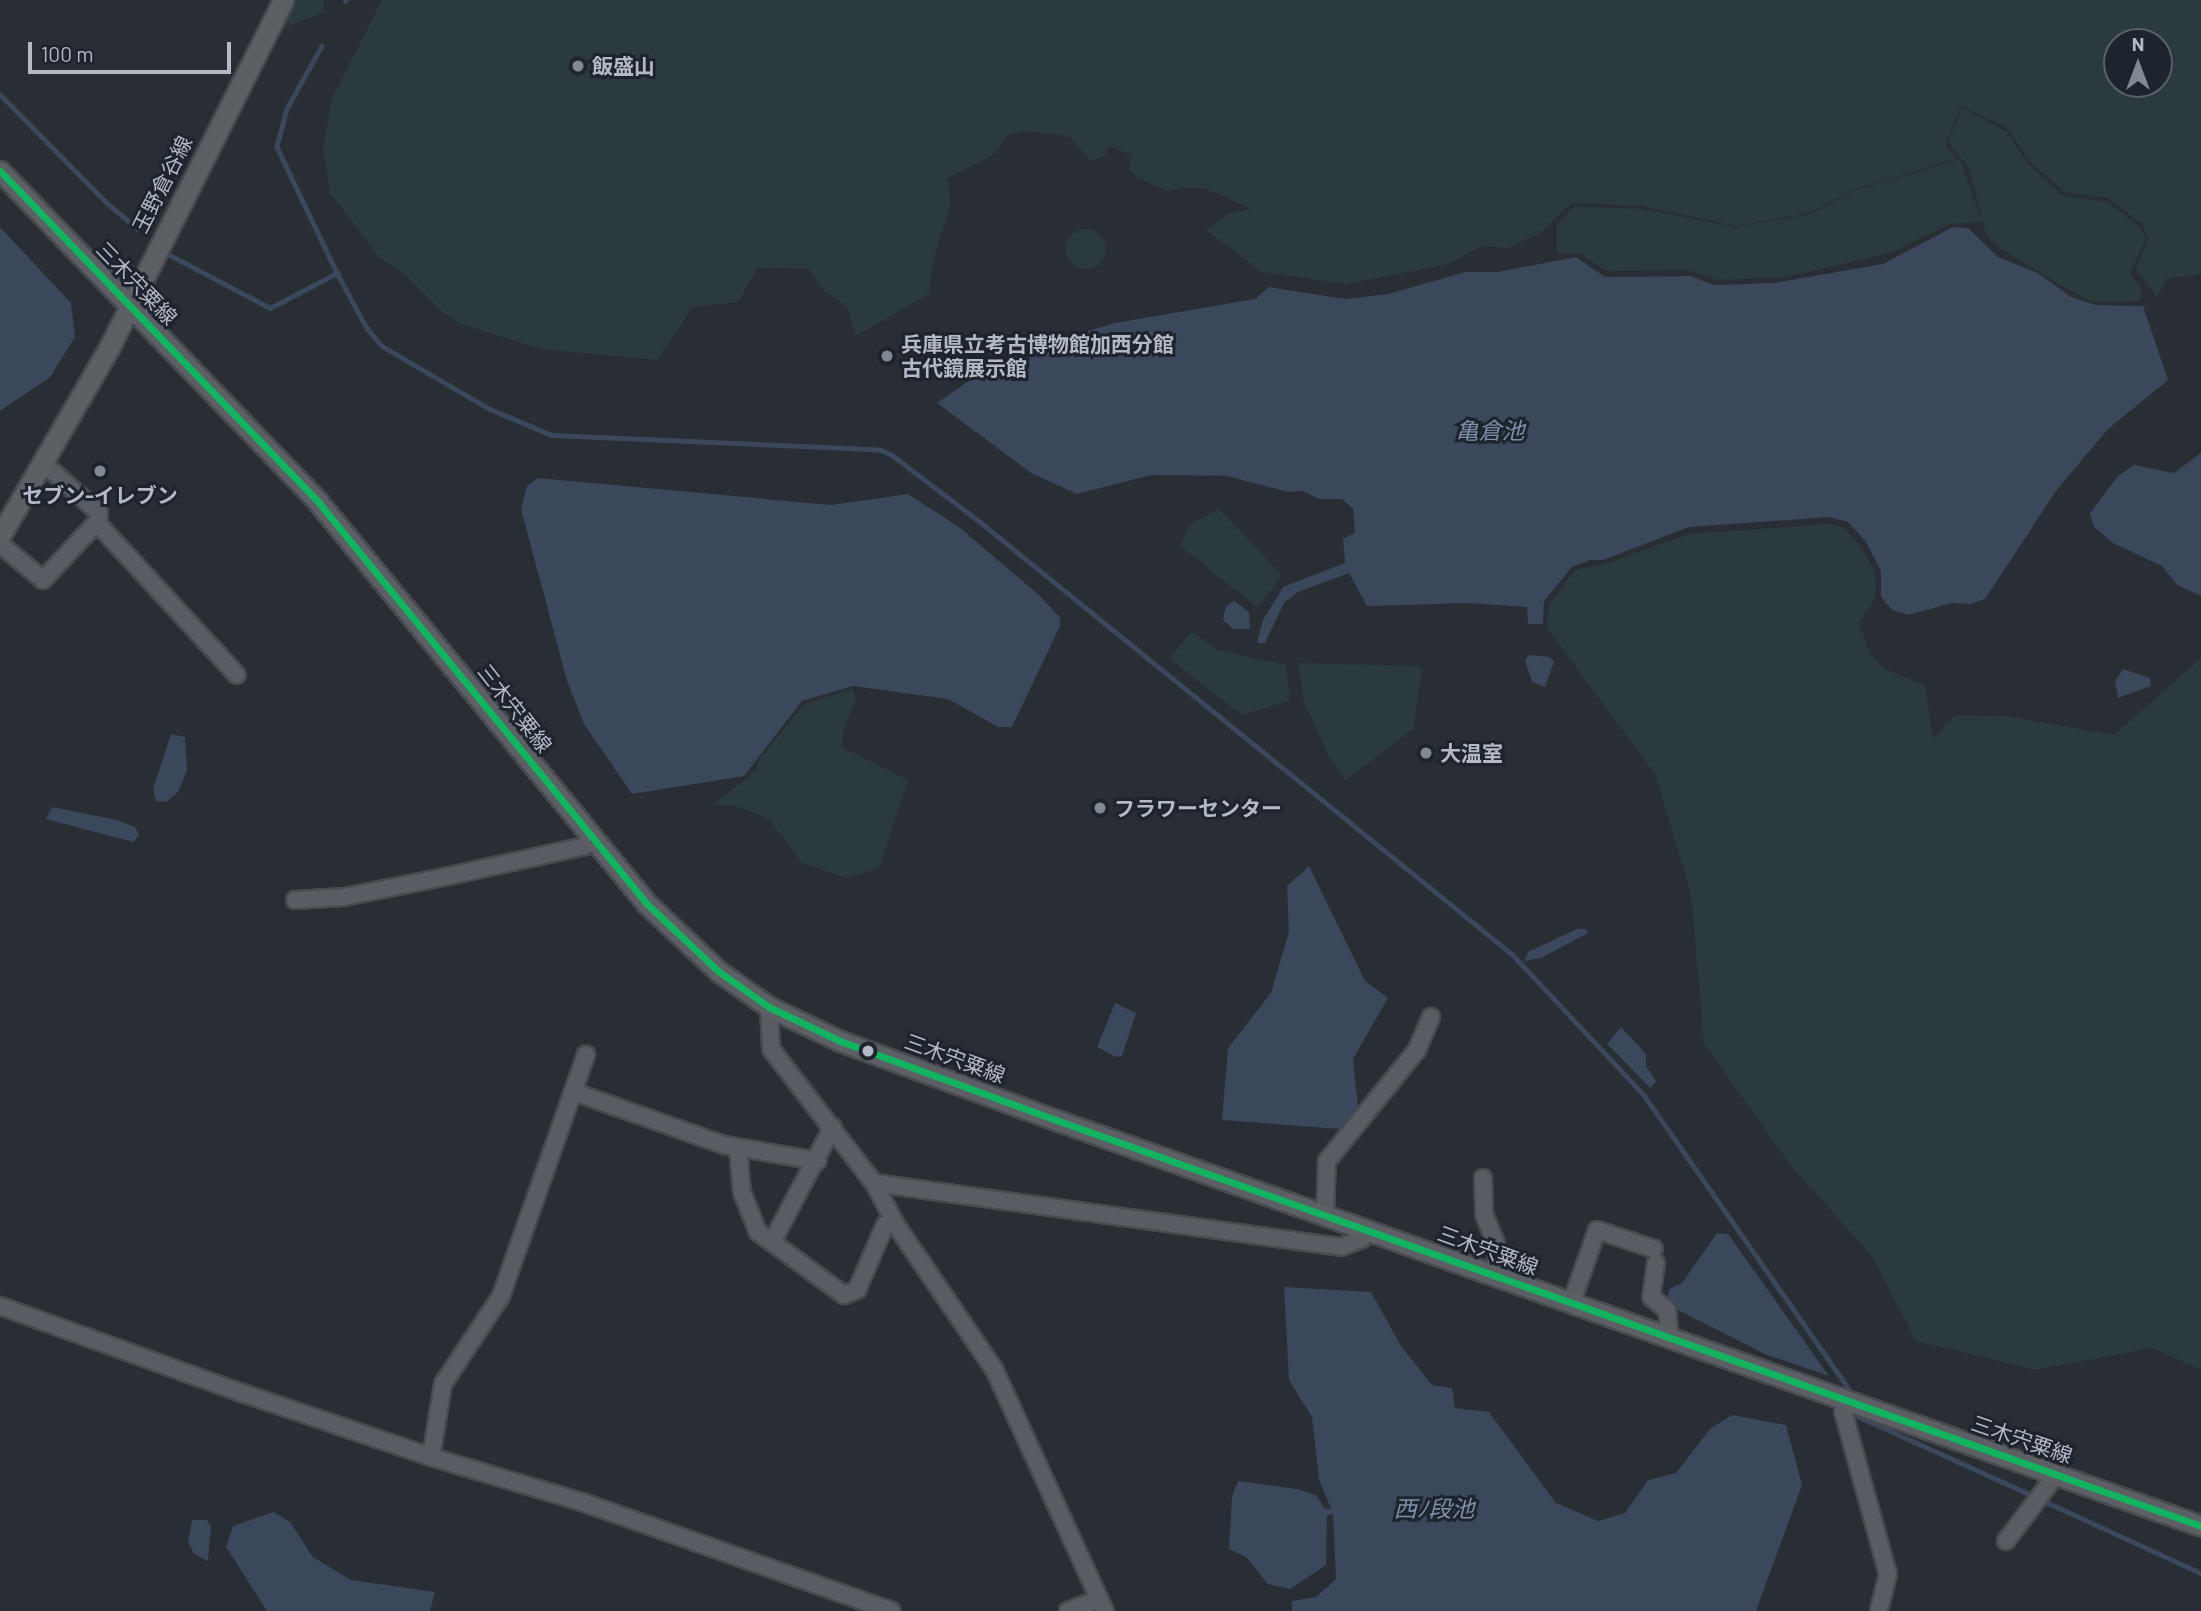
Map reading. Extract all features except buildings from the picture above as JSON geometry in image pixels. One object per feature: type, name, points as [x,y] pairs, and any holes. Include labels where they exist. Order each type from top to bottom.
[{"type":"main road","name":"玉野倉谷線","points":[[0,536],[127,308],[283,0]]},
{"type":"main road","name":"三木宍粟線","points":[[0,171],[127,308],[319,503],[592,838],[673,930],[718,971],[769,1007],[840,1041],[1325,1217],[2201,1526]]},
{"type":"street","points":[[42,461],[99,513],[99,521],[237,675]]},
{"type":"street","points":[[0,544],[43,580],[99,521]]},
{"type":"street","points":[[295,901],[344,897],[469,872],[585,846],[592,838]]},
{"type":"street","points":[[769,1007],[771,1049],[874,1183],[892,1219],[994,1369],[1102,1605],[1068,1611]]},
{"type":"street","points":[[1325,1217],[1327,1161],[1418,1050],[1431,1017]]},
{"type":"street","points":[[431,1457],[443,1384],[501,1296],[586,1054]]},
{"type":"street","points":[[574,1092],[738,1149],[818,1161]]},
{"type":"street","points":[[772,1242],[818,1161],[833,1127]]},
{"type":"street","points":[[738,1149],[742,1192],[751,1221],[772,1242],[844,1295],[857,1290],[885,1225],[892,1219]]},
{"type":"street","points":[[1483,1178],[1484,1214],[1496,1244],[1496,1277]]},
{"type":"street","points":[[874,1183],[1341,1247],[1362,1239],[1366,1230]]},
{"type":"street","points":[[1571,1304],[1597,1230],[1655,1256],[1651,1297],[1667,1310],[1670,1337]]},
{"type":"street","points":[[0,1306],[431,1457],[582,1502],[891,1611]]},
{"type":"street","points":[[1845,1400],[1843,1411],[1888,1574],[1879,1611]]},
{"type":"street","points":[[2006,1541],[2056,1475]]},
{"type":"shaded area","points":[[294,0],[323,0],[324,12],[278,30]]},
{"type":"shaded area","points":[[382,0],[2201,0],[2201,274],[2166,279],[2157,298],[2136,269],[2148,238],[2142,224],[2108,198],[2065,192],[2032,164],[2007,128],[1961,106],[1945,146],[1959,158],[1851,191],[1810,213],[1736,226],[1642,206],[1572,203],[1540,233],[1508,248],[1482,246],[1449,264],[1346,284],[1261,272],[1206,230],[1230,213],[1252,209],[1206,189],[1180,187],[1170,192],[1135,177],[1129,169],[1132,155],[1109,146],[1105,156],[1091,161],[1069,136],[1025,131],[1008,135],[992,156],[948,178],[950,206],[933,260],[929,294],[856,336],[848,308],[821,288],[809,269],[758,268],[738,302],[693,307],[657,360],[542,349],[460,324],[442,312],[405,275],[379,257],[330,193],[323,149],[332,98]]},
{"type":"shaded area","points":[[1962,108],[2006,131],[2029,165],[2063,196],[2108,202],[2141,228],[2146,238],[2130,274],[2142,290],[2139,301],[2095,302],[2076,294],[2001,249],[1986,235],[1970,170],[1948,142]]},
{"type":"shaded area","points":[[1960,159],[1982,222],[1950,224],[1893,252],[1786,277],[1718,280],[1688,270],[1607,271],[1579,253],[1557,254],[1557,224],[1574,206],[1643,209],[1736,227],[1811,214],[1851,192]]},
{"type":"shaded area","points":[[1086,229],[1094,230],[1100,235],[1105,241],[1105,257],[1100,263],[1094,268],[1086,269],[1078,268],[1072,263],[1067,257],[1066,249],[1067,241],[1072,235],[1078,230]]},
{"type":"shaded area","points":[[1219,509],[1282,575],[1258,608],[1180,546],[1190,524]]},
{"type":"shaded area","points":[[1830,524],[1844,528],[1859,544],[1876,573],[1875,599],[1859,623],[1870,654],[1884,669],[1925,685],[1933,739],[1955,715],[2006,716],[2114,735],[2201,658],[2201,1369],[2152,1348],[2035,1370],[1916,1341],[1872,1256],[1791,1166],[1704,1044],[1691,894],[1655,774],[1547,628],[1549,604],[1575,570],[1605,564],[1689,534]]},
{"type":"shaded area","points":[[1191,631],[1217,650],[1286,665],[1290,701],[1242,715],[1170,659]]},
{"type":"shaded area","points":[[1298,663],[1418,666],[1422,670],[1413,729],[1345,781],[1328,755],[1304,702]]},
{"type":"shaded area","points":[[853,689],[856,701],[844,728],[842,747],[908,780],[879,868],[846,878],[801,862],[769,819],[734,805],[712,805],[756,771],[758,761],[804,704]]},
{"type":"water","points":[[0,227],[71,303],[75,337],[50,377],[0,411]]},
{"type":"water","name":"亀倉池","points":[[1953,227],[1968,228],[1998,257],[2038,273],[2071,297],[2096,305],[2143,306],[2168,380],[2107,430],[2056,491],[1985,599],[1970,604],[1952,603],[1908,615],[1892,610],[1881,597],[1881,571],[1866,542],[1848,522],[1829,517],[1689,527],[1603,560],[1590,560],[1572,567],[1544,601],[1543,624],[1528,624],[1527,607],[1468,603],[1367,606],[1349,573],[1298,592],[1284,603],[1265,643],[1257,643],[1263,620],[1283,587],[1345,563],[1343,539],[1355,533],[1353,509],[1342,499],[1319,499],[1302,491],[1288,492],[1227,476],[1151,475],[1077,494],[1031,473],[937,403],[990,366],[1040,345],[1115,323],[1255,299],[1269,287],[1345,299],[1388,294],[1465,272],[1498,272],[1576,257],[1605,277],[1690,276],[1714,285],[1774,283],[1883,264]]},
{"type":"water","points":[[2201,453],[2201,596],[2177,585],[2162,566],[2113,543],[2094,527],[2090,513],[2118,476],[2134,465],[2174,473]]},
{"type":"water","points":[[538,478],[831,505],[908,494],[959,527],[1040,596],[1060,618],[1060,626],[1012,727],[998,727],[948,699],[853,686],[802,701],[744,776],[632,794],[584,724],[567,681],[521,509],[527,486]]},
{"type":"water","points":[[1234,601],[1249,612],[1250,629],[1233,629],[1223,620],[1226,606]]},
{"type":"water","points":[[1529,655],[1550,657],[1554,662],[1545,687],[1532,682],[1525,660]]},
{"type":"water","points":[[2123,669],[2150,678],[2151,686],[2118,698],[2115,681]]},
{"type":"water","points":[[171,734],[185,737],[187,771],[178,792],[166,802],[156,801],[153,789]]},
{"type":"water","points":[[52,807],[117,820],[135,827],[139,835],[133,842],[46,819]]},
{"type":"water","points":[[1309,866],[1365,981],[1388,998],[1353,1059],[1358,1107],[1340,1129],[1222,1120],[1228,1048],[1271,993],[1289,932],[1287,886]]},
{"type":"water","points":[[1577,929],[1587,929],[1588,933],[1541,958],[1524,961],[1528,952]]},
{"type":"water","points":[[1115,1003],[1136,1013],[1122,1056],[1116,1057],[1097,1047]]},
{"type":"water","points":[[1621,1027],[1646,1054],[1646,1066],[1656,1081],[1650,1088],[1607,1044]]},
{"type":"water","points":[[1717,1233],[1728,1234],[1829,1376],[1765,1354],[1678,1310],[1667,1300],[1669,1289],[1682,1283]]},
{"type":"water","name":"西ﾉ段池","points":[[1284,1287],[1371,1292],[1401,1346],[1432,1385],[1452,1388],[1455,1408],[1489,1412],[1556,1503],[1598,1521],[1625,1513],[1648,1480],[1676,1473],[1710,1429],[1732,1415],[1786,1425],[1802,1485],[1756,1611],[1292,1611],[1292,1601],[1316,1597],[1336,1579],[1333,1514],[1327,1515],[1326,1565],[1290,1589],[1268,1584],[1246,1557],[1229,1549],[1232,1497],[1238,1481],[1297,1489],[1316,1495],[1325,1509],[1331,1509],[1319,1479],[1312,1417],[1289,1380]]},
{"type":"water","points":[[274,1512],[290,1522],[313,1557],[351,1580],[435,1592],[430,1611],[267,1611],[226,1547],[233,1526]]},
{"type":"water","points":[[192,1520],[207,1520],[211,1526],[208,1561],[194,1554],[188,1542]]},
{"type":"waterway","points":[[322,46],[287,109],[277,147],[337,273],[367,328],[382,346],[490,409],[552,435],[848,448],[881,450],[892,455],[979,521],[1513,955],[1644,1095],[1850,1390]]},
{"type":"waterway","points":[[0,94],[107,203],[138,229]]},
{"type":"waterway","points":[[170,255],[270,308],[337,273]]},
{"type":"waterway","points":[[1853,1414],[2034,1496]]},
{"type":"waterway","points":[[2042,1500],[2201,1573]]},
{"type":"transit line","points":[[0,171],[319,503],[647,904],[718,971],[769,1007],[840,1041],[1056,1120],[2201,1526]]},
{"type":"place","name":"飯盛山","points":[[578,66]]},
{"type":"place","name":"兵庫県立考古博物館加西分館 古代鏡展示館","points":[[887,356]]},
{"type":"place","name":"セブン-イレブン","points":[[100,471]]},
{"type":"place","name":"大温室","points":[[1426,753]]},
{"type":"place","name":"フラワーセンター","points":[[1100,808]]}]
